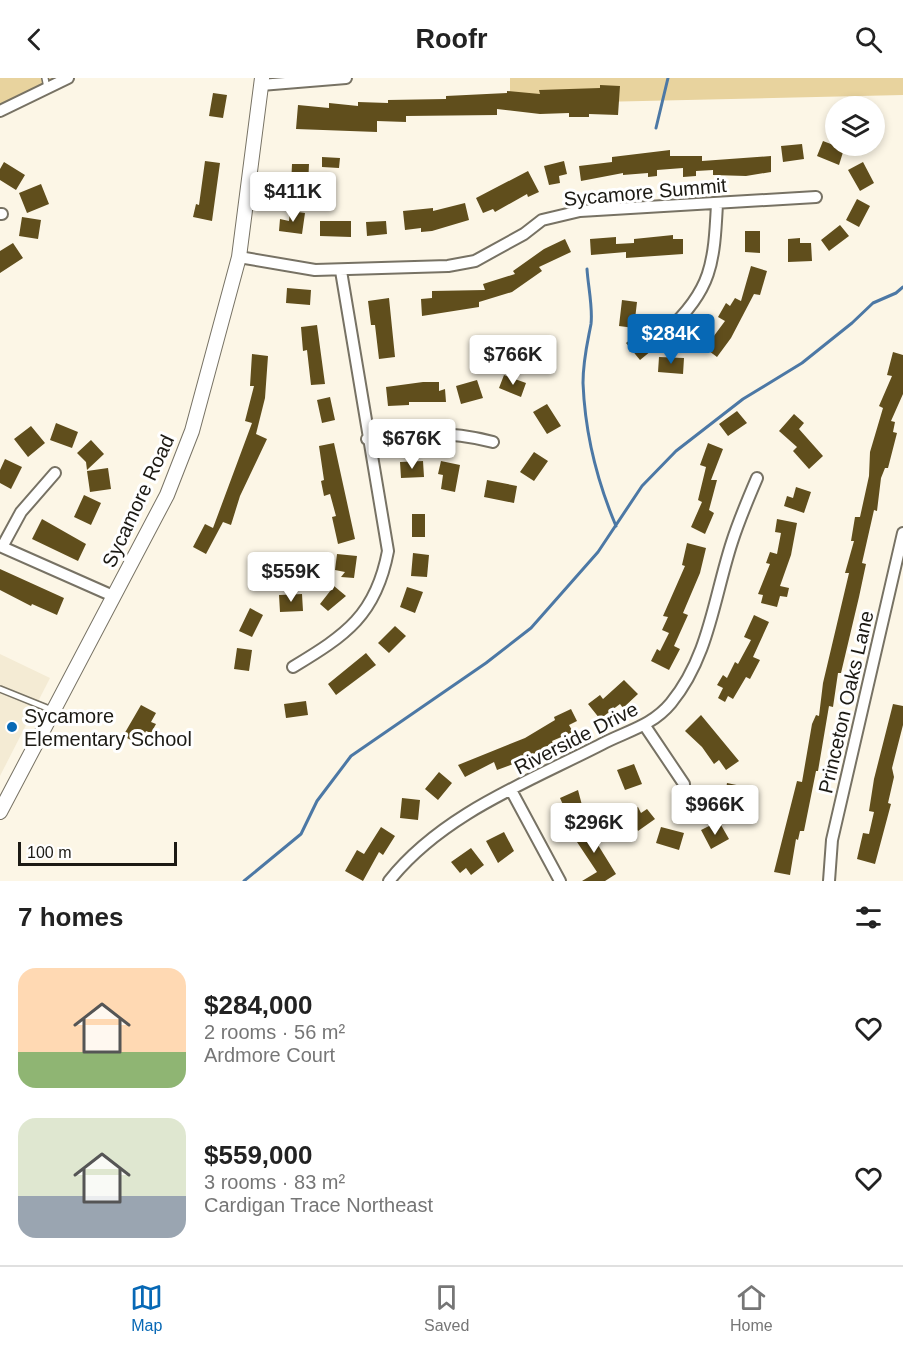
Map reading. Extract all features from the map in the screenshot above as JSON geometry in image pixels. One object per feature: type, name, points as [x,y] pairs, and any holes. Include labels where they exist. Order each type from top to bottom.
[{"type":"street","points":[[0,111],[46,83],[68,78]]},
{"type":"street","points":[[261,82],[346,78]]},
{"type":"street","name":"Sycamore Road","points":[[0,812],[167,495],[191,435],[239,257],[261,82]]},
{"type":"street","name":"Sycamore Summit","points":[[239,257],[315,270],[447,266],[475,261],[524,234],[542,220],[580,211],[816,197]]},
{"type":"street","points":[[667,331],[690,310],[709,276],[715,249],[717,204]]},
{"type":"street","points":[[293,667],[352,625],[366,612],[382,580],[388,551],[341,271]]},
{"type":"street","points":[[368,439],[400,433],[471,436],[493,442]]},
{"type":"street","points":[[55,473],[21,512],[1,547],[113,597]]},
{"type":"street","name":"Riverside Drive","points":[[389,881],[410,858],[462,816],[611,739],[645,726],[670,704],[689,677],[711,621],[732,543],[757,478]]},
{"type":"street","name":"Princeton Oaks Lane","points":[[829,881],[832,840],[903,533]]},
{"type":"street","points":[[645,726],[684,784]]},
{"type":"street","points":[[511,790],[560,881]]},
{"type":"lane","points":[[0,689],[53,710]]},
{"type":"shaded area","points":[[0,78],[68,78],[0,112]]},
{"type":"shaded area","points":[[510,78],[903,78],[903,95],[510,104]]},
{"type":"shaded area","name":"Sycamore Elementary School","points":[[0,654],[50,678],[0,776]]},
{"type":"building","points":[[600,85],[620,86],[618,115],[589,114],[589,117],[569,117],[569,113],[540,114],[497,109],[497,115],[406,116],[406,122],[377,121],[377,132],[296,129],[298,105],[329,108],[329,103],[358,106],[358,102],[388,103],[388,100],[446,99],[446,96],[507,93],[507,91],[540,94],[539,90],[600,88]]},
{"type":"building","points":[[213,93],[227,95],[223,118],[209,116]]},
{"type":"building","points":[[823,141],[825,142],[825,156],[842,156],[839,165],[817,156]]},
{"type":"building","points":[[802,144],[804,159],[783,162],[781,146]]},
{"type":"building","points":[[670,150],[670,156],[702,156],[702,161],[771,156],[771,172],[746,176],[713,175],[713,170],[696,171],[696,176],[683,177],[683,168],[657,170],[657,176],[648,177],[648,173],[623,175],[623,173],[581,181],[579,166],[612,162],[612,157]]},
{"type":"building","points":[[322,157],[340,158],[339,168],[322,167]]},
{"type":"building","points":[[205,161],[220,163],[212,221],[193,217],[196,204],[199,205]]},
{"type":"building","points":[[564,161],[567,174],[559,176],[560,183],[549,185],[544,166]]},
{"type":"building","points":[[4,162],[25,175],[16,190],[0,180],[0,169]]},
{"type":"building","points":[[863,162],[874,183],[860,191],[848,170]]},
{"type":"building","points":[[292,164],[309,164],[308,187],[291,186]]},
{"type":"building","points":[[528,171],[539,192],[528,197],[527,194],[495,212],[493,209],[483,213],[476,198]]},
{"type":"building","points":[[41,184],[49,204],[27,213],[19,193]]},
{"type":"building","points":[[857,199],[870,206],[859,227],[846,220]]},
{"type":"building","points":[[465,203],[469,220],[432,231],[421,232],[421,228],[405,230],[403,211],[433,208],[433,211]]},
{"type":"building","points":[[290,211],[305,213],[302,234],[279,231],[280,219],[289,221]]},
{"type":"building","points":[[22,217],[41,220],[38,239],[19,236]]},
{"type":"building","points":[[320,221],[351,221],[351,237],[320,236]]},
{"type":"building","points":[[386,221],[387,234],[367,236],[366,222]]},
{"type":"building","points":[[840,225],[849,236],[829,251],[821,240]]},
{"type":"building","points":[[745,231],[760,231],[760,253],[745,252]]},
{"type":"building","points":[[673,235],[673,239],[683,239],[683,254],[626,258],[626,252],[591,255],[590,239],[616,237],[616,244],[634,243],[634,239]]},
{"type":"building","points":[[800,238],[800,243],[811,243],[812,261],[788,262],[788,239]]},
{"type":"building","points":[[565,239],[571,252],[539,267],[542,271],[512,292],[479,302],[479,307],[422,316],[421,299],[432,298],[432,291],[485,290],[483,284],[515,274],[513,271],[544,249]]},
{"type":"building","points":[[13,243],[23,258],[0,273],[0,251]]},
{"type":"building","points":[[751,266],[767,271],[760,295],[754,294],[731,338],[717,357],[705,348],[725,321],[718,317],[726,303],[730,306],[735,298],[741,301]]},
{"type":"building","points":[[287,288],[311,290],[310,305],[286,303]]},
{"type":"building","points":[[389,298],[395,357],[379,359],[375,325],[371,325],[368,301]]},
{"type":"building","points":[[622,300],[637,302],[634,328],[619,326]]},
{"type":"building","points":[[317,325],[325,384],[311,385],[307,350],[303,351],[301,327]]},
{"type":"building","points":[[637,334],[651,351],[640,360],[626,343]]},
{"type":"building","points":[[893,352],[903,355],[903,394],[891,421],[895,422],[893,432],[897,433],[888,468],[885,468],[881,478],[877,511],[874,510],[862,563],[866,564],[859,597],[841,673],[838,673],[833,707],[829,706],[818,771],[816,771],[804,831],[800,831],[798,840],[796,839],[790,875],[774,872],[797,781],[802,782],[812,724],[816,715],[819,716],[823,683],[849,573],[845,573],[854,541],[851,541],[855,517],[860,517],[869,476],[870,452],[883,408],[879,406],[892,376],[887,375]]},
{"type":"building","points":[[252,354],[268,356],[265,398],[256,434],[267,439],[240,496],[231,525],[223,522],[206,554],[193,547],[205,524],[213,528],[252,423],[245,421],[254,386],[250,386]]},
{"type":"building","points":[[659,357],[684,358],[683,374],[658,372]]},
{"type":"building","points":[[504,375],[526,383],[521,397],[499,388]]},
{"type":"building","points":[[477,380],[483,398],[461,404],[456,386]]},
{"type":"building","points":[[439,382],[439,391],[445,389],[446,402],[409,402],[409,405],[388,406],[386,387]]},
{"type":"building","points":[[330,397],[335,420],[322,423],[317,400]]},
{"type":"building","points":[[547,404],[561,426],[547,434],[533,412]]},
{"type":"building","points":[[737,411],[747,423],[728,436],[719,424]]},
{"type":"building","points":[[794,414],[804,423],[799,429],[823,456],[809,469],[793,451],[797,447],[779,431]]},
{"type":"building","points":[[56,423],[78,432],[72,448],[50,440]]},
{"type":"building","points":[[31,426],[45,443],[28,457],[14,439]]},
{"type":"building","points":[[91,440],[104,454],[87,470],[86,462],[77,453]]},
{"type":"building","points":[[334,443],[355,539],[338,544],[332,517],[336,516],[330,494],[324,496],[321,481],[324,480],[319,446]]},
{"type":"building","points":[[708,443],[723,449],[711,480],[717,480],[709,510],[714,513],[705,534],[691,527],[702,502],[698,500],[706,467],[700,465]]},
{"type":"building","points":[[534,452],[548,461],[534,481],[520,472]]},
{"type":"building","points":[[5,459],[22,467],[11,489],[0,483],[0,470]]},
{"type":"building","points":[[423,461],[424,477],[401,478],[400,462]]},
{"type":"building","points":[[441,461],[460,465],[455,492],[441,489],[443,475],[438,474]]},
{"type":"building","points":[[108,468],[111,489],[90,492],[87,471]]},
{"type":"building","points":[[487,480],[517,486],[514,503],[484,497]]},
{"type":"building","points":[[796,487],[811,492],[804,513],[784,506],[787,496],[793,498]]},
{"type":"building","points":[[84,495],[101,503],[91,525],[74,517]]},
{"type":"building","points":[[412,514],[425,514],[425,537],[412,537]]},
{"type":"building","points":[[42,519],[86,544],[78,561],[32,539]]},
{"type":"building","points":[[777,519],[797,523],[791,555],[780,586],[789,588],[787,597],[780,596],[777,607],[761,603],[763,595],[758,594],[770,564],[766,563],[770,552],[777,554],[781,533],[775,532]]},
{"type":"building","points":[[687,543],[706,548],[700,573],[683,613],[688,615],[674,646],[680,649],[669,670],[651,661],[657,649],[660,651],[669,633],[662,630],[668,617],[663,616],[685,566],[682,565]]},
{"type":"building","points":[[413,553],[429,555],[427,577],[411,576]]},
{"type":"building","points":[[337,554],[357,556],[354,578],[341,577],[345,572],[335,570]]},
{"type":"building","points":[[0,569],[64,598],[57,615],[32,604],[31,606],[0,590]]},
{"type":"building","points":[[334,586],[346,596],[328,611],[320,604]]},
{"type":"building","points":[[407,587],[423,592],[415,613],[400,607]]},
{"type":"building","points":[[302,594],[303,611],[280,612],[279,595]]},
{"type":"building","points":[[250,608],[263,615],[252,637],[239,631]]},
{"type":"building","points":[[754,615],[769,622],[753,657],[760,660],[750,679],[746,677],[733,699],[728,696],[725,702],[718,698],[723,688],[717,685],[723,675],[727,678],[735,662],[738,664],[751,640],[744,637]]},
{"type":"building","points":[[395,626],[406,636],[389,653],[378,643]]},
{"type":"building","points":[[237,648],[252,650],[249,671],[234,669]]},
{"type":"building","points":[[366,653],[376,665],[336,695],[328,684]]},
{"type":"building","points":[[624,680],[638,694],[623,708],[620,704],[600,719],[588,704],[600,695],[603,699]]},
{"type":"building","points":[[306,701],[308,715],[286,718],[284,704]]},
{"type":"building","points":[[893,704],[903,706],[903,725],[892,768],[894,777],[888,803],[891,804],[875,864],[857,859],[863,833],[869,834],[874,812],[869,811],[874,779]]},
{"type":"building","points":[[141,705],[156,713],[151,722],[156,724],[151,733],[146,731],[139,744],[123,736]]},
{"type":"building","points":[[571,709],[577,721],[569,725],[573,732],[552,741],[553,743],[521,761],[497,770],[494,762],[465,777],[458,765],[525,738],[555,720],[554,717]]},
{"type":"building","points":[[701,715],[739,761],[726,770],[719,760],[714,764],[702,747],[685,731]]},
{"type":"building","points":[[634,764],[642,784],[625,790],[617,770]]},
{"type":"building","points":[[439,772],[452,783],[438,800],[425,789]]},
{"type":"building","points":[[727,783],[746,787],[742,811],[723,807]]},
{"type":"building","points":[[578,790],[583,809],[564,819],[559,809],[564,807],[560,798]]},
{"type":"building","points":[[402,798],[420,800],[418,820],[400,818]]},
{"type":"building","points":[[638,807],[641,813],[647,809],[655,819],[638,831],[626,815]]},
{"type":"building","points":[[588,823],[600,844],[598,845],[616,874],[605,881],[582,881],[597,872],[571,833]]},
{"type":"building","points":[[713,824],[715,828],[721,825],[729,839],[711,849],[701,830]]},
{"type":"building","points":[[381,827],[395,836],[383,855],[379,852],[363,881],[345,871],[357,850],[364,854]]},
{"type":"building","points":[[661,827],[684,833],[679,850],[656,843]]},
{"type":"building","points":[[504,832],[514,851],[498,863],[486,841]]},
{"type":"building","points":[[471,848],[484,865],[471,875],[466,868],[460,873],[451,862]]},
{"type":"waterway","points":[[656,128],[668,78]]},
{"type":"waterway","points":[[587,269],[591,324],[583,383],[586,420],[603,492],[616,526]]},
{"type":"waterway","points":[[244,881],[301,834],[317,801],[351,756],[486,663],[531,628],[598,552],[642,486],[676,451],[743,399],[802,363],[873,303],[896,293],[903,287]]},
{"type":"place","name":"Sycamore Elementary School","points":[[12,727]]}]
